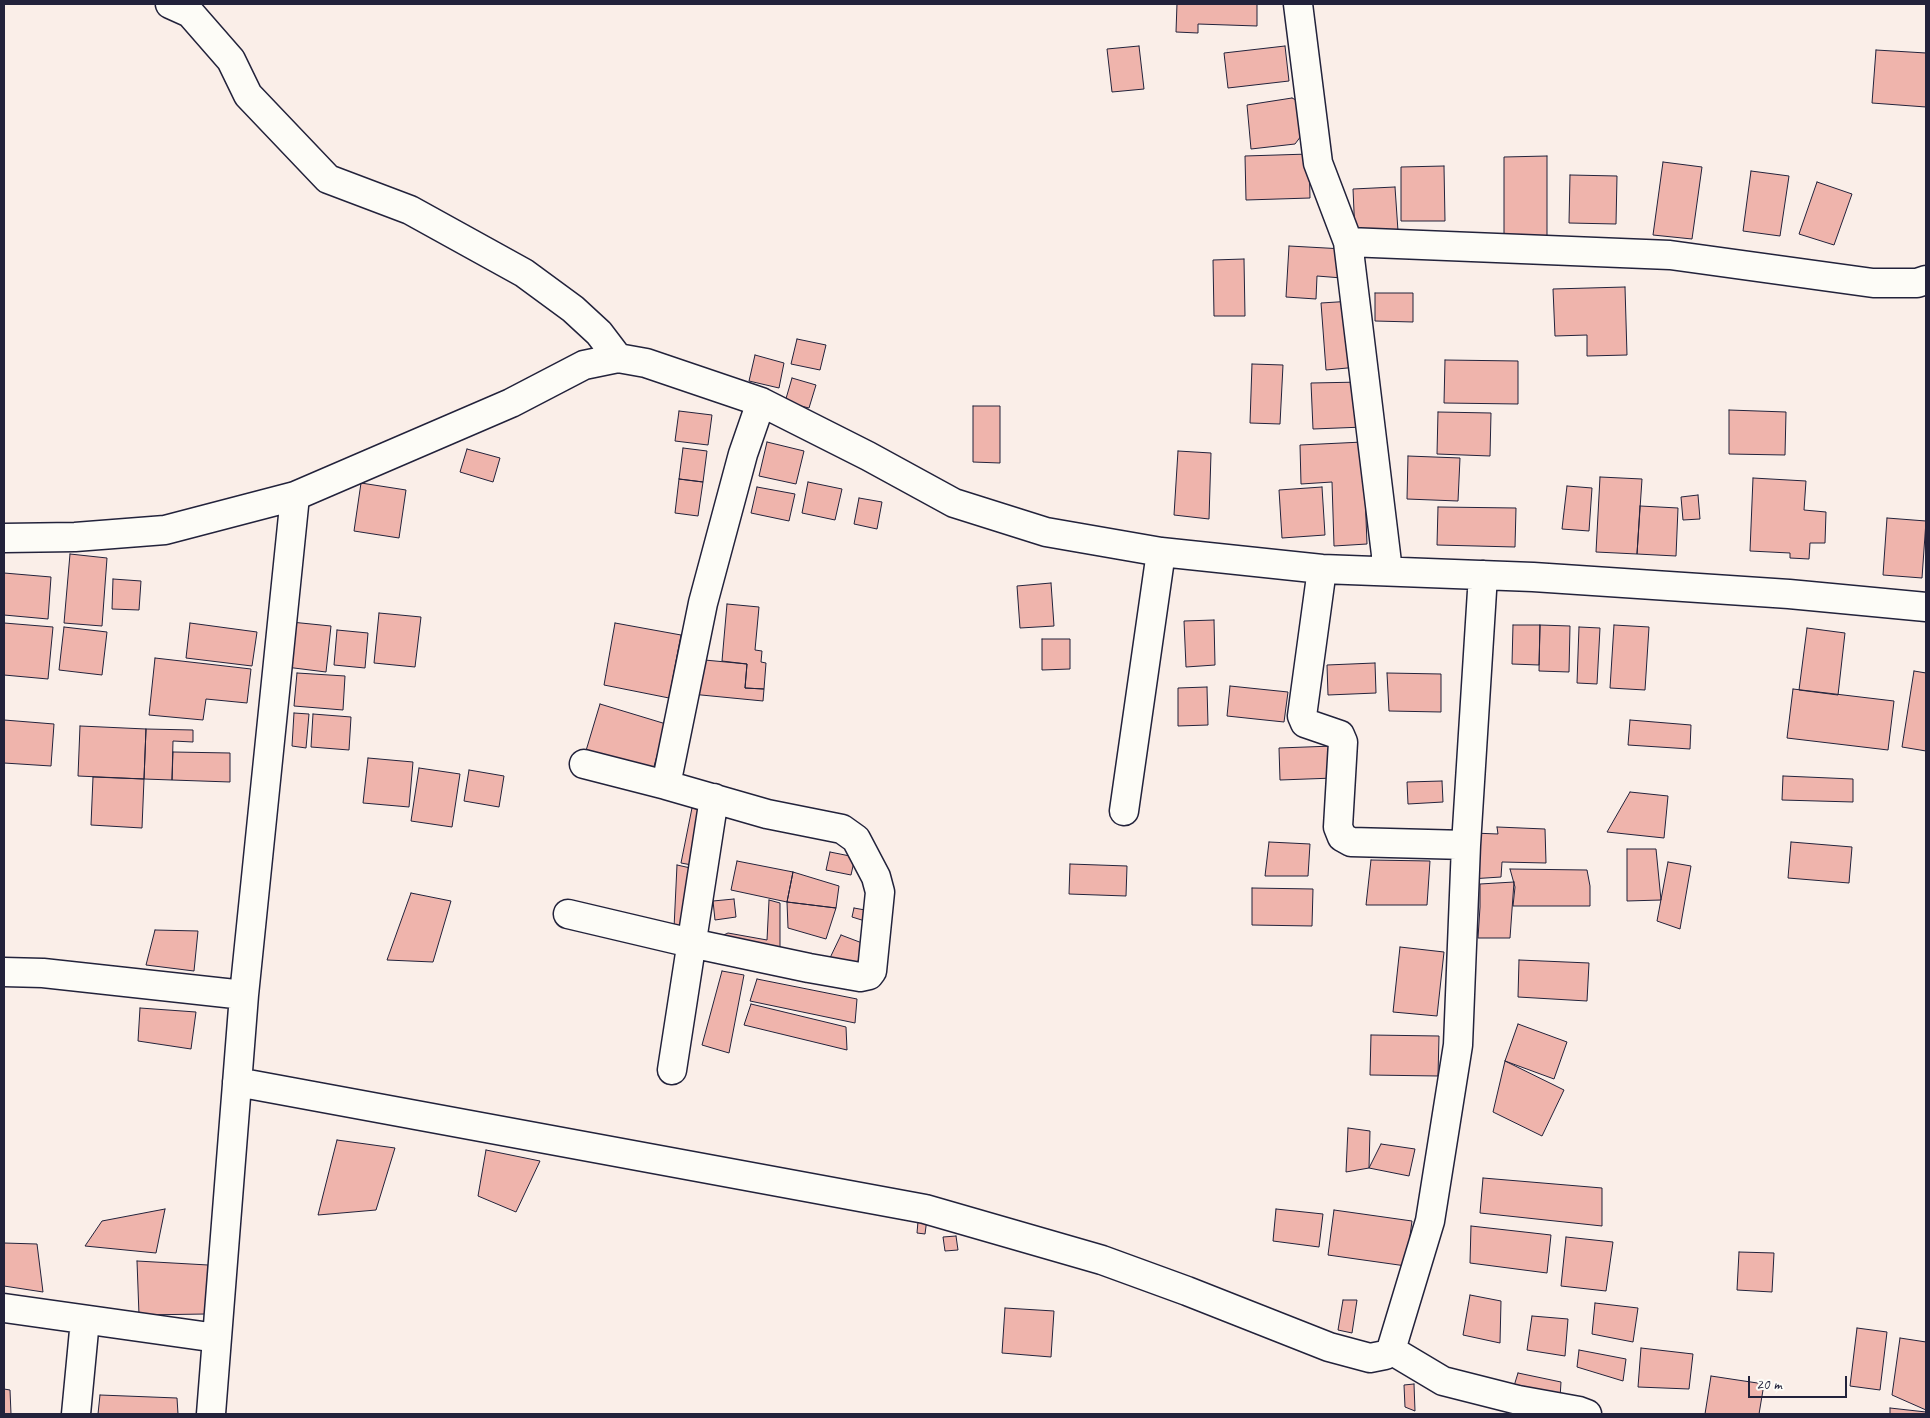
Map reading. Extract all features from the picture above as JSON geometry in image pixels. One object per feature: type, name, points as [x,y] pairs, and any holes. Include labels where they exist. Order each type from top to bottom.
[{"type":"street","points":[[170,4],[190,13],[231,60],[248,95],[328,179],[410,210],[524,273],[573,309],[599,333],[618,358]]},
{"type":"street","points":[[1298,4],[1318,163],[1348,242],[1388,571]]},
{"type":"street","points":[[1348,242],[1670,254],[1873,283],[1926,280]]},
{"type":"street","points":[[4,538],[75,537],[165,530],[295,496],[511,403],[584,365],[618,358],[646,363],[761,402],[868,456],[954,503],[1046,532],[1161,552],[1322,569],[1483,575],[1789,594],[1926,608]]},
{"type":"street","points":[[666,785],[703,603],[743,454],[761,402]]},
{"type":"street","points":[[211,1414],[244,995],[295,496]]},
{"type":"street","points":[[1124,811],[1161,552]]},
{"type":"street","points":[[1322,569],[1302,716],[1305,723],[1340,735],[1343,742],[1338,827],[1342,836],[1351,842],[1466,845]]},
{"type":"street","points":[[237,1082],[925,1209],[1102,1260],[1329,1347],[1370,1358],[1385,1354],[1391,1350],[1430,1220],[1458,1044],[1466,845],[1483,575]]},
{"type":"street","points":[[568,914],[691,943],[860,977],[868,975],[873,965],[880,892],[876,877],[856,839],[842,829],[767,814],[584,764]]},
{"type":"street","points":[[672,1070],[714,798]]},
{"type":"street","points":[[4,972],[43,973],[244,995]]},
{"type":"street","points":[[4,1308],[217,1338]]},
{"type":"street","points":[[76,1414],[85,1320]]},
{"type":"street","points":[[1391,1350],[1443,1381],[1518,1400],[1587,1414]]},
{"type":"building","points":[[1177,4],[1257,4],[1257,26],[1198,24],[1198,33],[1176,32]]},
{"type":"building","points":[[1139,46],[1144,89],[1112,92],[1107,49]]},
{"type":"building","points":[[1285,46],[1289,81],[1228,88],[1224,53]]},
{"type":"building","points":[[1876,50],[1926,53],[1926,107],[1872,103]]},
{"type":"building","points":[[1292,98],[1306,105],[1307,128],[1295,144],[1251,149],[1247,105]]},
{"type":"building","points":[[1309,154],[1310,198],[1246,200],[1245,156]]},
{"type":"building","points":[[1547,156],[1547,237],[1504,237],[1504,157]]},
{"type":"building","points":[[1663,162],[1702,167],[1692,239],[1653,235]]},
{"type":"building","points":[[1444,166],[1445,221],[1401,221],[1401,167]]},
{"type":"building","points":[[1751,171],[1789,176],[1780,236],[1743,231]]},
{"type":"building","points":[[1570,175],[1617,176],[1616,224],[1569,223]]},
{"type":"building","points":[[1817,182],[1852,194],[1834,245],[1799,234]]},
{"type":"building","points":[[1395,187],[1398,231],[1355,234],[1353,189]]},
{"type":"building","points":[[1289,246],[1344,249],[1342,278],[1317,276],[1316,299],[1286,297]]},
{"type":"building","points":[[1244,259],[1245,316],[1214,316],[1213,260]]},
{"type":"building","points":[[1625,287],[1627,355],[1587,356],[1587,335],[1555,336],[1553,289]]},
{"type":"building","points":[[1375,293],[1413,293],[1413,322],[1375,321]]},
{"type":"building","points":[[1353,301],[1358,367],[1326,370],[1321,303]]},
{"type":"building","points":[[797,339],[826,345],[820,370],[791,364]]},
{"type":"building","points":[[755,355],[784,363],[779,388],[749,381]]},
{"type":"building","points":[[1445,360],[1518,361],[1518,404],[1444,403]]},
{"type":"building","points":[[1252,364],[1283,365],[1280,424],[1250,423]]},
{"type":"building","points":[[792,378],[816,385],[809,408],[785,402]]},
{"type":"building","points":[[1363,382],[1364,427],[1313,429],[1311,383]]},
{"type":"building","points":[[973,406],[1000,406],[1000,463],[973,462]]},
{"type":"building","points":[[1729,410],[1786,412],[1785,455],[1729,454]]},
{"type":"building","points":[[679,411],[712,415],[708,445],[675,441]]},
{"type":"building","points":[[1438,412],[1491,413],[1490,456],[1437,454]]},
{"type":"building","points":[[767,442],[804,451],[796,484],[759,476]]},
{"type":"building","points":[[1363,442],[1367,544],[1334,546],[1332,482],[1301,484],[1300,445]]},
{"type":"building","points":[[683,448],[707,451],[703,482],[679,479]]},
{"type":"building","points":[[467,449],[500,458],[493,482],[460,472]]},
{"type":"building","points":[[1178,451],[1211,453],[1209,519],[1174,515]]},
{"type":"building","points":[[1408,456],[1460,458],[1458,501],[1407,499]]},
{"type":"building","points":[[1600,477],[1642,479],[1637,554],[1596,552]]},
{"type":"building","points":[[1753,478],[1806,481],[1804,510],[1826,512],[1825,543],[1810,543],[1809,559],[1790,558],[1790,553],[1750,551]]},
{"type":"building","points":[[679,479],[703,482],[698,516],[675,513]]},
{"type":"building","points":[[808,482],[842,489],[835,520],[802,513]]},
{"type":"building","points":[[361,483],[406,490],[399,538],[354,531]]},
{"type":"building","points":[[1567,486],[1592,488],[1589,531],[1562,529]]},
{"type":"building","points":[[757,487],[795,494],[789,521],[751,513]]},
{"type":"building","points":[[1322,487],[1325,535],[1282,538],[1279,490]]},
{"type":"building","points":[[1698,495],[1700,519],[1683,520],[1681,497]]},
{"type":"building","points":[[859,498],[882,502],[877,529],[854,524]]},
{"type":"building","points":[[1640,506],[1678,508],[1676,556],[1637,554]]},
{"type":"building","points":[[1438,507],[1516,508],[1515,547],[1437,545]]},
{"type":"building","points":[[1887,518],[1926,521],[1922,578],[1883,575]]},
{"type":"building","points":[[70,554],[107,558],[102,626],[64,623]]},
{"type":"building","points":[[4,573],[51,577],[48,619],[4,615]]},
{"type":"building","points":[[113,579],[141,581],[139,610],[112,609]]},
{"type":"building","points":[[1051,583],[1054,626],[1020,628],[1017,586]]},
{"type":"building","points":[[727,604],[759,607],[755,650],[762,651],[761,662],[766,663],[764,689],[745,688],[747,664],[722,661]]},
{"type":"building","points":[[379,613],[421,617],[415,667],[374,663]]},
{"type":"building","points":[[1214,620],[1215,665],[1186,667],[1184,621]]},
{"type":"building","points":[[291,622],[331,626],[326,672],[286,667]]},
{"type":"building","points":[[4,623],[53,627],[48,679],[4,675]]},
{"type":"building","points":[[190,623],[257,632],[252,666],[186,658]]},
{"type":"building","points":[[615,623],[681,635],[669,698],[604,685]]},
{"type":"building","points":[[1513,625],[1540,625],[1539,665],[1512,664]]},
{"type":"building","points":[[1540,625],[1570,626],[1569,672],[1539,671]]},
{"type":"building","points":[[1614,625],[1649,627],[1645,690],[1610,688]]},
{"type":"building","points":[[64,627],[107,632],[102,675],[59,670]]},
{"type":"building","points":[[1579,627],[1600,628],[1597,684],[1577,683]]},
{"type":"building","points":[[1807,628],[1845,633],[1838,695],[1799,690]]},
{"type":"building","points":[[337,630],[368,633],[365,668],[334,665]]},
{"type":"building","points":[[1042,639],[1070,639],[1070,669],[1042,670]]},
{"type":"building","points":[[155,658],[251,669],[247,703],[206,699],[203,720],[149,715]]},
{"type":"building","points":[[694,659],[747,664],[745,688],[764,689],[763,701],[691,694]]},
{"type":"building","points":[[1375,663],[1376,693],[1328,695],[1327,665]]},
{"type":"building","points":[[1914,671],[1926,673],[1926,751],[1902,747]]},
{"type":"building","points":[[297,673],[345,676],[343,710],[294,706]]},
{"type":"building","points":[[1387,673],[1441,674],[1441,712],[1389,711]]},
{"type":"building","points":[[1230,686],[1288,692],[1284,722],[1227,716]]},
{"type":"building","points":[[1207,687],[1208,725],[1178,726],[1178,688]]},
{"type":"building","points":[[1793,689],[1894,701],[1888,750],[1787,738]]},
{"type":"building","points":[[600,704],[666,724],[649,784],[582,764]]},
{"type":"building","points":[[294,713],[309,714],[306,748],[292,746]]},
{"type":"building","points":[[313,714],[351,717],[349,750],[311,747]]},
{"type":"building","points":[[4,720],[54,724],[51,766],[4,763]]},
{"type":"building","points":[[1630,720],[1691,725],[1690,749],[1628,745]]},
{"type":"building","points":[[80,726],[146,729],[144,779],[78,776]]},
{"type":"building","points":[[146,729],[193,730],[193,742],[173,741],[172,780],[144,779]]},
{"type":"building","points":[[1333,746],[1334,778],[1280,780],[1279,748]]},
{"type":"building","points":[[173,752],[230,753],[230,782],[172,780]]},
{"type":"building","points":[[368,758],[413,762],[409,807],[363,803]]},
{"type":"building","points":[[419,768],[460,774],[452,827],[411,821]]},
{"type":"building","points":[[469,770],[504,776],[499,807],[464,801]]},
{"type":"building","points":[[1783,776],[1853,779],[1853,802],[1782,800]]},
{"type":"building","points":[[93,777],[144,779],[142,828],[91,825]]},
{"type":"building","points":[[1442,781],[1443,802],[1408,804],[1407,782]]},
{"type":"building","points":[[1630,792],[1668,796],[1664,838],[1607,832]]},
{"type":"building","points":[[692,808],[709,812],[697,866],[681,863]]},
{"type":"building","points":[[1497,827],[1545,829],[1546,863],[1502,862],[1501,877],[1470,879],[1473,833],[1498,834]]},
{"type":"building","points":[[1269,842],[1310,844],[1308,876],[1265,876]]},
{"type":"building","points":[[1791,842],[1852,847],[1849,883],[1788,878]]},
{"type":"building","points":[[1627,849],[1656,849],[1661,900],[1627,901]]},
{"type":"building","points":[[830,852],[855,857],[851,875],[826,870]]},
{"type":"building","points":[[1371,860],[1430,861],[1427,905],[1366,905]]},
{"type":"building","points":[[737,861],[793,872],[787,902],[731,890]]},
{"type":"building","points":[[1668,862],[1691,866],[1680,929],[1657,921]]},
{"type":"building","points":[[1070,864],[1127,866],[1126,896],[1069,894]]},
{"type":"building","points":[[677,865],[695,869],[683,929],[674,928]]},
{"type":"building","points":[[1510,869],[1587,870],[1590,886],[1590,906],[1513,906],[1515,887]]},
{"type":"building","points":[[793,872],[839,886],[836,908],[787,902]]},
{"type":"building","points":[[1514,882],[1510,938],[1478,938],[1480,884]]},
{"type":"building","points":[[1252,888],[1313,889],[1312,926],[1252,925]]},
{"type":"building","points":[[411,893],[451,901],[433,962],[387,960]]},
{"type":"building","points":[[734,899],[736,917],[715,920],[713,901]]},
{"type":"building","points":[[769,900],[780,903],[780,951],[715,939],[728,933],[767,940]]},
{"type":"building","points":[[787,902],[836,908],[826,939],[788,928]]},
{"type":"building","points":[[854,908],[865,910],[865,921],[852,917]]},
{"type":"building","points":[[155,930],[198,931],[194,971],[146,965]]},
{"type":"building","points":[[841,935],[870,946],[861,969],[829,960]]},
{"type":"building","points":[[1400,947],[1444,952],[1437,1016],[1393,1012]]},
{"type":"building","points":[[1519,960],[1589,963],[1587,1001],[1518,997]]},
{"type":"building","points":[[722,971],[744,975],[729,1053],[702,1045]]},
{"type":"building","points":[[757,979],[857,999],[855,1023],[750,1001]]},
{"type":"building","points":[[751,1004],[846,1027],[847,1050],[744,1025]]},
{"type":"building","points":[[140,1008],[196,1012],[191,1049],[138,1041]]},
{"type":"building","points":[[1518,1024],[1567,1042],[1554,1079],[1505,1061]]},
{"type":"building","points":[[1371,1035],[1439,1036],[1438,1076],[1370,1075]]},
{"type":"building","points":[[1505,1061],[1564,1090],[1542,1136],[1493,1112]]},
{"type":"building","points":[[1348,1128],[1370,1131],[1369,1168],[1346,1172]]},
{"type":"building","points":[[337,1140],[395,1148],[376,1210],[318,1215]]},
{"type":"building","points":[[1381,1144],[1415,1149],[1409,1176],[1369,1168]]},
{"type":"building","points":[[486,1150],[540,1161],[516,1212],[478,1196]]},
{"type":"building","points":[[1483,1178],[1602,1188],[1602,1226],[1480,1213]]},
{"type":"building","points":[[165,1209],[156,1253],[85,1246],[102,1221]]},
{"type":"building","points":[[1276,1209],[1323,1214],[1319,1247],[1273,1241]]},
{"type":"building","points":[[919,1210],[928,1211],[925,1234],[917,1233]]},
{"type":"building","points":[[1334,1210],[1412,1221],[1406,1266],[1328,1255]]},
{"type":"building","points":[[1471,1226],[1551,1235],[1547,1273],[1470,1263]]},
{"type":"building","points":[[956,1236],[958,1250],[945,1251],[943,1237]]},
{"type":"building","points":[[1566,1237],[1613,1242],[1606,1291],[1561,1286]]},
{"type":"building","points":[[4,1243],[37,1244],[43,1292],[4,1286]]},
{"type":"building","points":[[1739,1252],[1774,1253],[1772,1292],[1737,1290]]},
{"type":"building","points":[[137,1261],[208,1265],[206,1314],[139,1315]]},
{"type":"building","points":[[1470,1295],[1501,1301],[1500,1343],[1463,1335]]},
{"type":"building","points":[[1343,1300],[1357,1300],[1352,1333],[1338,1330]]},
{"type":"building","points":[[1595,1303],[1638,1308],[1633,1342],[1592,1334]]},
{"type":"building","points":[[1005,1308],[1054,1311],[1051,1357],[1002,1353]]},
{"type":"building","points":[[1532,1316],[1568,1319],[1565,1356],[1527,1350]]},
{"type":"building","points":[[1857,1328],[1887,1332],[1880,1390],[1850,1386]]},
{"type":"building","points":[[1900,1338],[1926,1342],[1926,1410],[1892,1395]]},
{"type":"building","points":[[1641,1348],[1693,1354],[1689,1389],[1638,1387]]},
{"type":"building","points":[[1579,1350],[1626,1359],[1623,1381],[1577,1367]]},
{"type":"building","points":[[1518,1373],[1561,1382],[1560,1398],[1514,1386]]},
{"type":"building","points":[[1711,1376],[1764,1384],[1759,1414],[1705,1414]]},
{"type":"building","points":[[1414,1384],[1415,1411],[1405,1407],[1404,1385]]},
{"type":"building","points":[[4,1389],[10,1390],[11,1414],[4,1414]]},
{"type":"building","points":[[100,1395],[177,1398],[178,1414],[98,1414]]},
{"type":"building","points":[[1890,1408],[1926,1412],[1926,1414],[1890,1414]]}]
